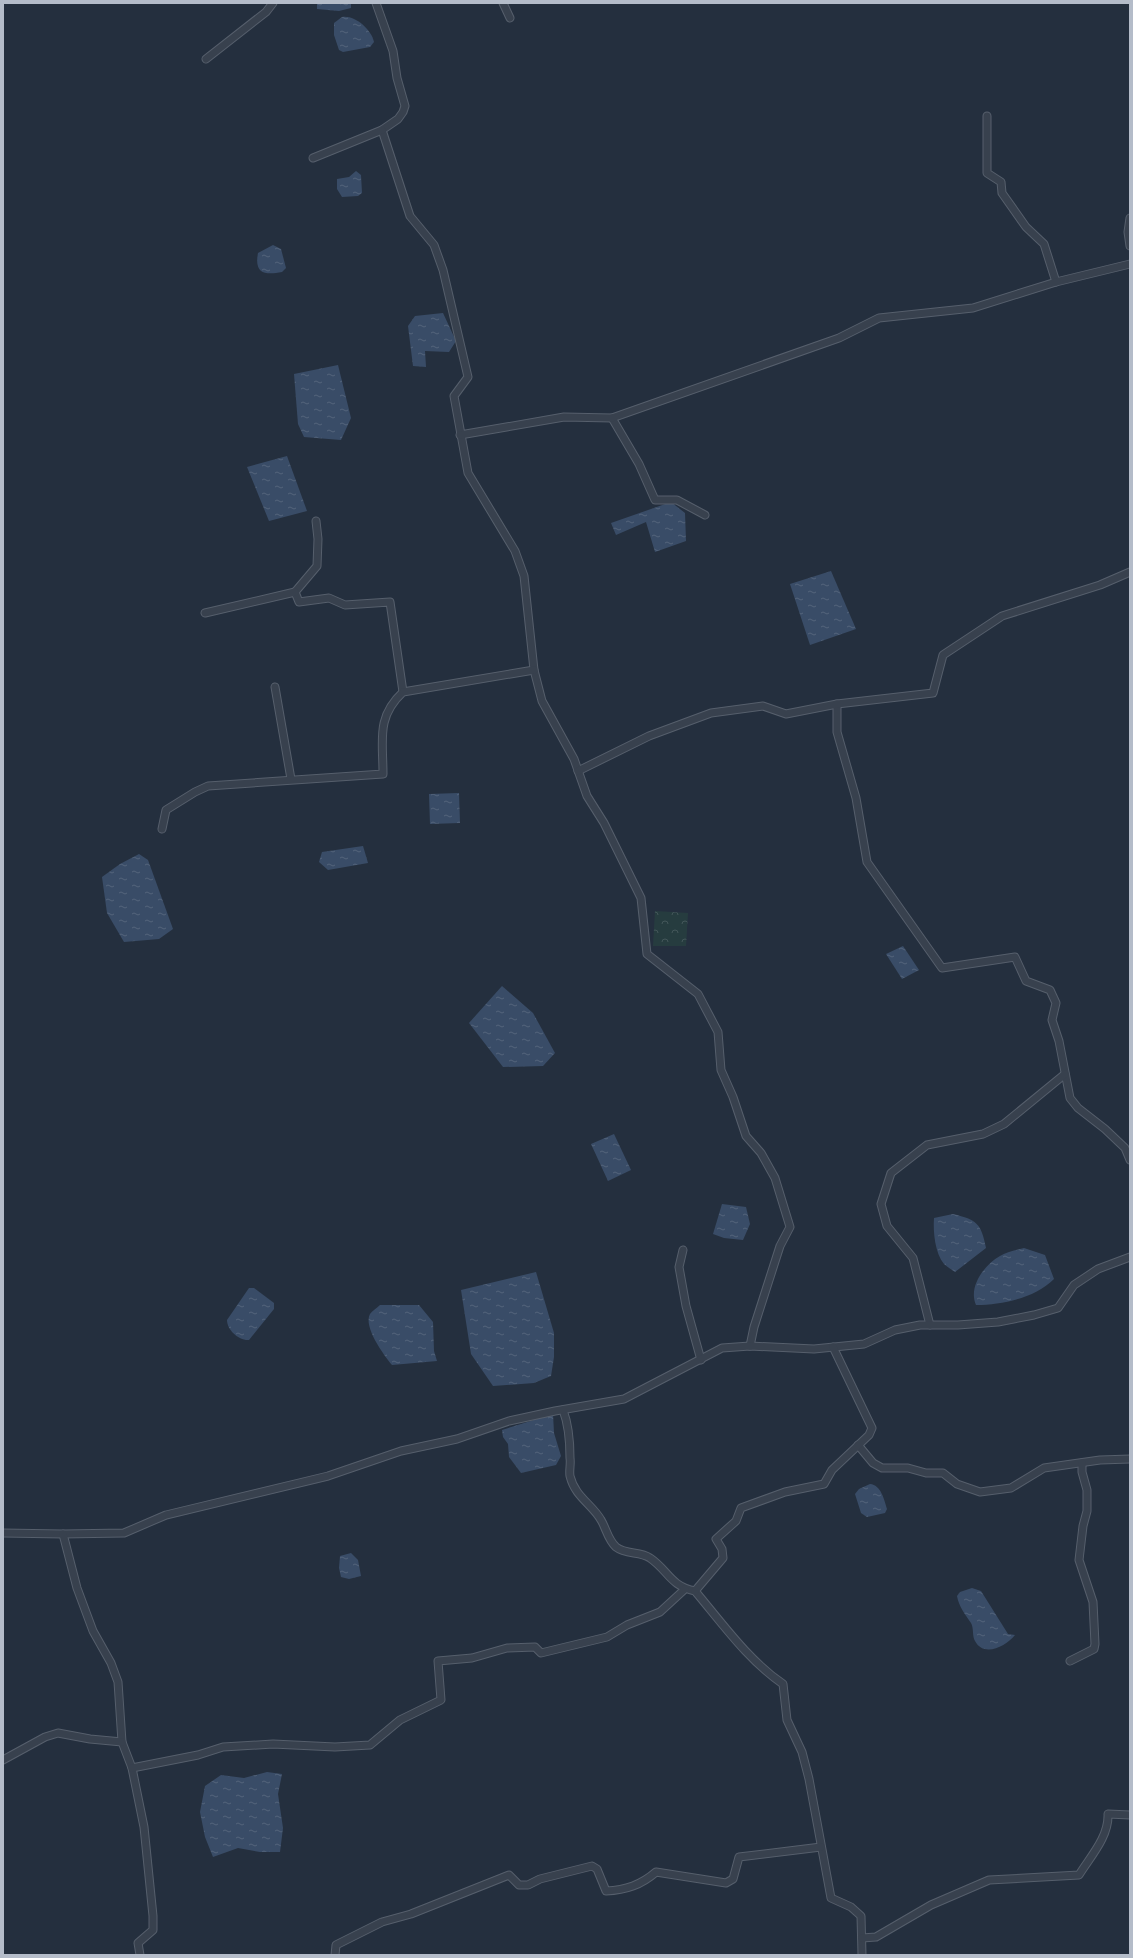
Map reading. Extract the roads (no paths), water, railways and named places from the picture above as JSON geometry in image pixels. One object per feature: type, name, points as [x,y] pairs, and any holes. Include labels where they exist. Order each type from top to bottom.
[{"type":"street","points":[[206,59],[266,12],[273,3]]},
{"type":"street","points":[[313,158],[382,130],[398,119],[404,112],[405,106],[397,78],[394,51],[376,3]]},
{"type":"street","points":[[503,3],[510,18]]},
{"type":"street","points":[[987,116],[987,173],[1001,182],[1002,194],[1026,226],[1044,244],[1056,282]]},
{"type":"street","points":[[382,130],[410,216],[434,245],[443,270],[468,377],[454,396],[468,473],[514,551],[524,576],[534,670],[542,701],[574,759],[587,796],[604,823],[641,898],[647,954],[698,994],[718,1032],[721,1070],[733,1097],[746,1136],[760,1153],[775,1178],[790,1227],[780,1246],[754,1327],[750,1346]]},
{"type":"street","points":[[1130,218],[1128,232],[1130,246]]},
{"type":"street","points":[[460,434],[564,417],[612,418],[839,338],[880,318],[973,308],[1056,282],[1130,264]]},
{"type":"street","points":[[612,418],[639,464],[655,500],[677,500],[705,515]]},
{"type":"street","points":[[205,613],[295,592],[317,566],[318,539],[316,521]]},
{"type":"street","points":[[578,771],[649,736],[711,713],[763,706],[786,714],[837,704],[933,693],[943,655],[1002,616],[1100,585],[1130,572]]},
{"type":"street","points":[[295,592],[299,602],[329,598],[345,605],[390,602],[403,692]]},
{"type":"street","points":[[162,829],[166,810],[195,792],[208,786],[291,779],[382,774],[383,721],[393,702],[403,692],[534,670]]},
{"type":"street","points":[[275,687],[291,779]]},
{"type":"street","points":[[837,704],[836,732],[856,798],[867,862],[942,968],[1015,957],[1026,981],[1050,990],[1056,1003],[1052,1020],[1059,1041],[1070,1098],[1078,1108],[1105,1129],[1125,1148],[1130,1160]]},
{"type":"street","points":[[930,1325],[913,1258],[887,1226],[881,1204],[891,1173],[927,1145],[983,1134],[1004,1124],[1065,1074]]},
{"type":"street","points":[[683,1250],[679,1267],[686,1306],[701,1360]]},
{"type":"street","points":[[3,1533],[124,1533],[166,1515],[328,1476],[401,1451],[457,1439],[509,1422],[624,1399],[722,1348],[750,1346],[814,1349],[864,1344],[895,1330],[930,1325],[998,1322],[1058,1308],[1074,1285],[1098,1269],[1130,1257]]},
{"type":"street","points":[[695,1591],[723,1558],[722,1549],[716,1539],[736,1521],[741,1508],[785,1492],[824,1484],[832,1470],[869,1435],[872,1428],[834,1347]]},
{"type":"street","points":[[563,1410],[570,1458],[570,1477],[580,1497],[601,1520],[607,1534],[615,1546],[627,1552],[646,1555],[659,1564],[667,1576],[685,1589],[695,1591],[755,1661],[782,1684],[787,1720],[806,1764],[830,1898],[851,1908],[860,1916],[862,1938],[860,1944],[862,1955]]},
{"type":"street","points":[[858,1445],[873,1463],[882,1468],[908,1468],[926,1473],[943,1473],[957,1484],[980,1492],[1011,1488],[1044,1468],[1100,1460],[1130,1459]]},
{"type":"street","points":[[1070,1662],[1094,1649],[1095,1644],[1094,1602],[1079,1560],[1083,1526],[1087,1510],[1087,1490],[1082,1472],[1082,1463]]},
{"type":"street","points":[[62,1534],[77,1588],[94,1631],[111,1663],[118,1682],[122,1742],[132,1768],[144,1827],[153,1916],[153,1930],[138,1943],[140,1955]]},
{"type":"street","points":[[132,1768],[198,1755],[222,1747],[273,1744],[335,1747],[370,1745],[400,1720],[441,1700],[438,1661],[472,1658],[507,1648],[535,1647],[541,1653],[607,1637],[627,1625],[660,1612],[685,1589]]},
{"type":"street","points":[[3,1760],[45,1737],[58,1733],[90,1739],[122,1742]]},
{"type":"street","points":[[862,1938],[876,1937],[931,1906],[989,1880],[1079,1875],[1097,1849],[1104,1835],[1108,1814],[1130,1815]]},
{"type":"street","points":[[335,1955],[336,1945],[382,1922],[412,1914],[510,1875],[519,1885],[528,1885],[540,1879],[592,1866],[597,1869],[606,1891],[642,1883],[656,1872],[726,1883],[733,1879],[738,1857],[821,1847]]},
{"type":"water","points":[[317,3],[351,3],[351,8],[339,11],[317,9]]},
{"type":"water","points":[[342,17],[352,18],[362,24],[370,32],[374,42],[370,47],[343,52],[339,50],[334,35],[334,23]]},
{"type":"water","points":[[356,171],[361,175],[362,193],[358,196],[342,197],[337,189],[337,179],[349,177]]},
{"type":"water","points":[[273,245],[281,249],[286,268],[282,272],[262,272],[258,265],[258,253]]},
{"type":"water","points":[[443,313],[456,341],[449,352],[425,351],[426,367],[413,366],[408,326],[415,316]]},
{"type":"water","points":[[338,365],[351,418],[341,440],[304,437],[298,424],[294,374]]},
{"type":"water","points":[[287,456],[307,511],[269,521],[247,467]]},
{"type":"water","points":[[671,502],[685,513],[686,541],[655,552],[646,522],[616,535],[611,523]]},
{"type":"water","points":[[831,571],[856,629],[810,645],[790,584]]},
{"type":"water","points":[[459,793],[460,823],[430,824],[429,794]]},
{"type":"water","points":[[363,846],[368,863],[328,870],[319,862],[322,852]]},
{"type":"water","points":[[139,854],[148,860],[173,929],[159,939],[124,942],[107,913],[102,877],[120,864]]},
{"type":"water","points":[[903,946],[919,970],[902,979],[886,954]]},
{"type":"water","points":[[502,986],[533,1013],[555,1053],[543,1066],[503,1067],[469,1023]]},
{"type":"water","points":[[614,1134],[631,1170],[608,1181],[591,1144]]},
{"type":"water","points":[[722,1204],[746,1207],[750,1224],[743,1240],[724,1238],[713,1234]]},
{"type":"water","points":[[953,1214],[968,1218],[977,1224],[982,1233],[986,1248],[955,1272],[945,1265],[938,1254],[934,1230],[934,1218]]},
{"type":"water","points":[[1024,1248],[1045,1255],[1054,1279],[1046,1286],[1028,1296],[996,1304],[976,1305],[974,1291],[976,1284],[979,1277],[988,1265],[1002,1255]]},
{"type":"water","points":[[536,1272],[554,1333],[554,1357],[551,1376],[534,1383],[493,1386],[471,1354],[461,1290]]},
{"type":"water","points":[[249,1288],[254,1288],[274,1303],[274,1309],[249,1340],[245,1340],[241,1339],[231,1331],[227,1320]]},
{"type":"water","points":[[380,1305],[419,1305],[433,1322],[434,1351],[437,1361],[392,1365],[375,1341],[369,1326],[370,1314]]},
{"type":"water","points":[[553,1414],[554,1433],[561,1456],[556,1465],[521,1473],[509,1457],[508,1444],[503,1437],[502,1430]]},
{"type":"water","points":[[870,1484],[877,1487],[883,1497],[887,1509],[885,1513],[867,1517],[861,1513],[855,1494],[859,1489]]},
{"type":"water","points":[[351,1553],[358,1560],[361,1576],[349,1579],[341,1577],[339,1568],[340,1556]]},
{"type":"water","points":[[972,1588],[981,1591],[1008,1634],[1015,1635],[1001,1646],[984,1649],[975,1641],[972,1625],[961,1607],[957,1596],[960,1592]]},
{"type":"water","points":[[267,1772],[282,1774],[278,1794],[283,1828],[280,1852],[260,1852],[238,1848],[213,1857],[205,1837],[200,1812],[205,1786],[221,1775],[244,1778]]}]
